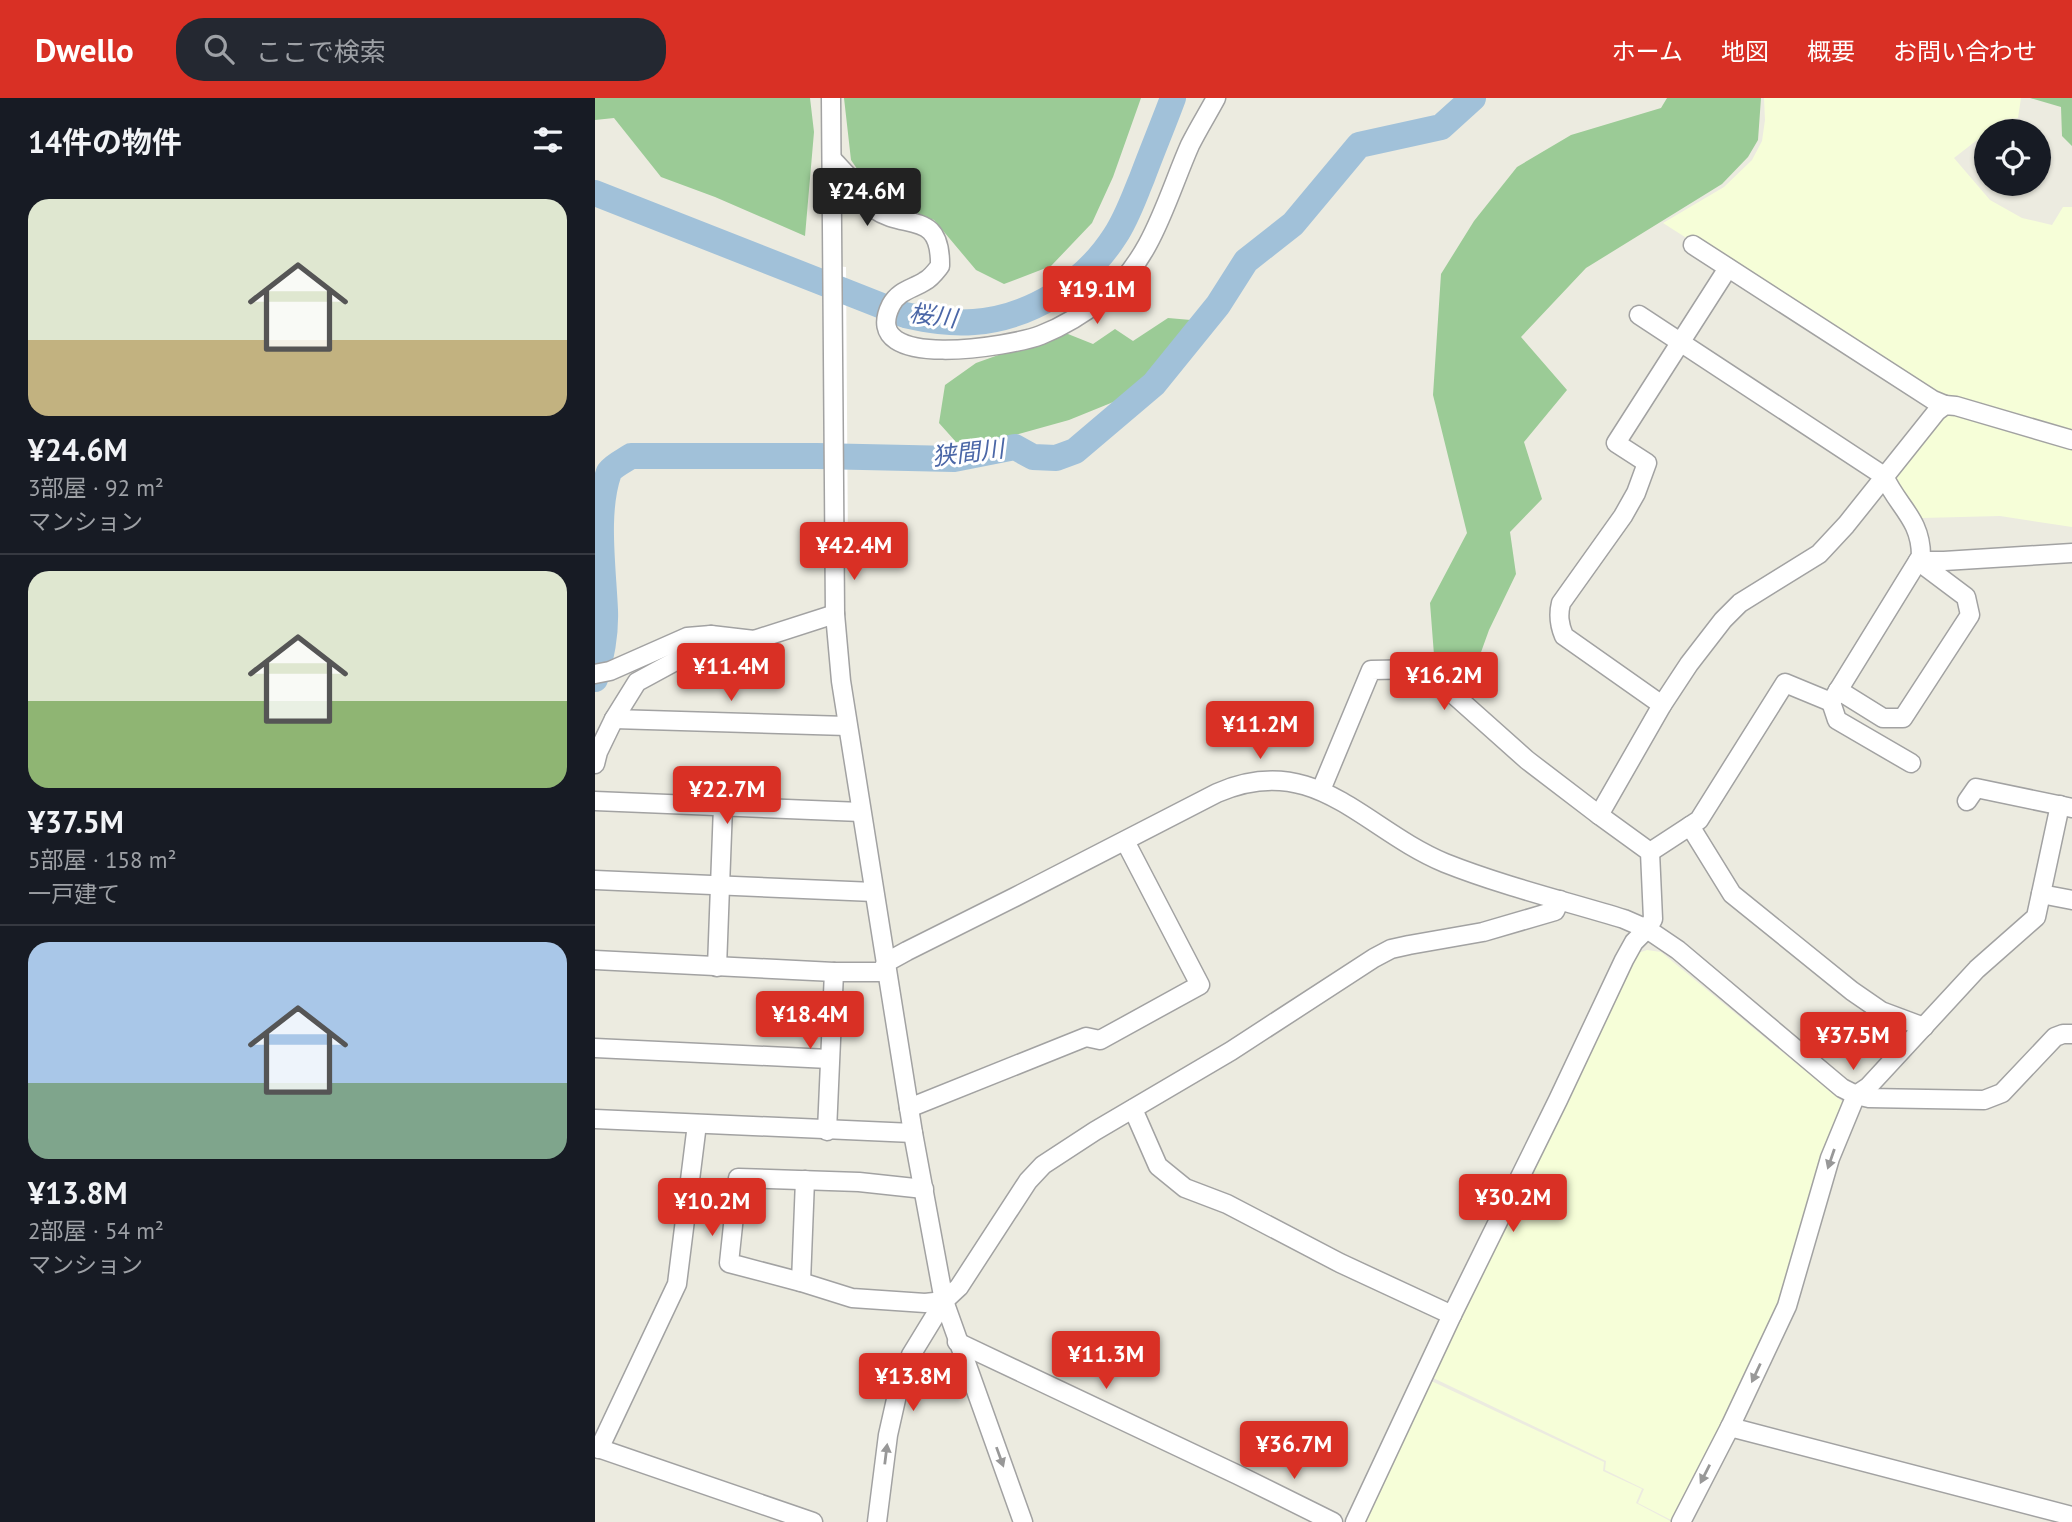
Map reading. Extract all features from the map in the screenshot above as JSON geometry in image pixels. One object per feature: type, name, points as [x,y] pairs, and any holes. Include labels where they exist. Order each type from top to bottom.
[{"type":"street","points":[[831,98],[835,614],[847,726],[913,1133],[944,1301],[1023,1522]]},
{"type":"street","points":[[832,159],[874,209],[890,218],[914,221],[925,227],[935,236],[939,245],[940,266],[928,280],[907,289],[889,312],[887,329],[891,335],[901,342],[919,347],[950,351],[1003,345],[1040,336],[1068,323],[1107,296],[1123,279],[1152,238],[1192,142],[1216,98]]},
{"type":"street","points":[[1693,245],[1933,400],[2072,440]]},
{"type":"street","points":[[1662,705],[1563,636],[1558,614],[1561,603],[1636,493],[1647,463],[1616,443],[1728,268]]},
{"type":"street","points":[[1639,315],[1884,476],[1892,494],[1910,515],[1921,540],[1921,556],[1835,696],[1837,720],[1911,763]]},
{"type":"street","points":[[1599,815],[1662,705],[1723,620],[1740,603],[1819,554],[1846,525],[1937,411],[1945,405]]},
{"type":"street","points":[[1918,561],[2072,553]]},
{"type":"street","points":[[1650,852],[1699,820],[1785,683],[1835,696],[1883,718],[1903,718],[1970,615],[1966,597],[1918,561]]},
{"type":"street","points":[[603,672],[687,637],[711,635],[754,640],[835,614]]},
{"type":"street","points":[[595,764],[614,719],[637,682],[694,651],[711,635]]},
{"type":"street","points":[[1321,790],[1371,670],[1425,669],[1527,760],[1650,852]]},
{"type":"street","points":[[614,719],[847,726]]},
{"type":"street","points":[[595,960],[881,972],[887,962],[907,951],[1217,793],[1248,782],[1292,781],[1321,790],[1421,852],[1471,872],[1624,919],[1647,929],[1678,950],[1842,1088],[1856,1095],[1869,1098],[1993,1098],[2002,1093],[2055,1037],[2072,1034]]},
{"type":"street","points":[[1681,1522],[1730,1427],[1787,1306],[1830,1158],[1856,1095],[1868,1087],[1977,969],[2036,917],[2066,806],[1976,788],[1966,801]]},
{"type":"street","points":[[595,801],[861,812]]},
{"type":"street","points":[[717,967],[723,806]]},
{"type":"street","points":[[1691,826],[1732,894],[1852,991],[1881,1011],[1924,1027]]},
{"type":"street","points":[[909,1108],[1086,1037],[1100,1040],[1200,985],[1125,841]]},
{"type":"street","points":[[1355,1522],[1624,960],[1634,942],[1653,919],[1650,852]]},
{"type":"street","points":[[595,880],[874,892]]},
{"type":"street","points":[[2041,894],[2072,901]]},
{"type":"street","points":[[877,1522],[888,1435],[897,1395],[911,1354],[944,1301],[959,1287],[1028,1181],[1043,1165],[1095,1131],[1231,1051],[1391,949],[1483,932],[1555,911],[1560,900]]},
{"type":"street","points":[[827,1131],[834,972]]},
{"type":"street","points":[[595,1048],[829,1059]]},
{"type":"street","points":[[1133,1109],[1158,1166],[1185,1188],[1227,1204],[1341,1263],[1452,1315]]},
{"type":"street","points":[[595,1119],[913,1133]]},
{"type":"street","points":[[697,1124],[677,1284],[597,1448],[813,1522]]},
{"type":"street","points":[[923,1189],[859,1182],[738,1178],[729,1263],[852,1298],[925,1303],[944,1301]]},
{"type":"street","points":[[801,1282],[805,1180]]},
{"type":"street","points":[[957,1342],[1333,1522]]},
{"type":"street","points":[[1730,1427],[2072,1516]]},
{"type":"shaded area","points":[[1764,98],[2021,98],[2018,118],[1974,119],[1974,142],[1954,158],[1974,181],[1974,196],[1987,196],[2022,218],[2052,225],[2063,207],[2072,207],[2072,433],[1934,396],[1663,223],[1724,187],[1752,160],[1762,141]]},
{"type":"shaded area","points":[[1954,412],[2072,447],[2072,527],[2000,516],[1922,518],[1895,483],[1895,475],[1943,413]]},
{"type":"shaded area","points":[[1647,950],[1661,952],[1844,1103],[1781,1305],[1675,1522],[1638,1503],[1644,1489],[1605,1470],[1606,1461],[1427,1375],[1629,962],[1638,953]]},
{"type":"shaded area","points":[[1425,1378],[1604,1462],[1603,1471],[1642,1489],[1636,1503],[1672,1522],[1357,1522]]},
{"type":"green space","points":[[595,98],[810,98],[814,132],[805,236],[661,177],[614,118],[595,120]]},
{"type":"green space","points":[[844,98],[1141,98],[1113,177],[1092,223],[1051,266],[1004,284],[976,270],[934,220],[879,201],[851,160]]},
{"type":"green space","points":[[1667,98],[1761,98],[1758,140],[1748,157],[1722,184],[1586,268],[1521,337],[1567,390],[1524,442],[1542,499],[1510,532],[1516,574],[1489,630],[1467,691],[1434,655],[1430,603],[1467,533],[1433,395],[1441,274],[1474,221],[1517,167],[1571,135],[1661,108]]},
{"type":"green space","points":[[2030,98],[2072,98],[2072,146],[2062,136],[2061,107]]},
{"type":"green space","points":[[1168,318],[1191,320],[1138,392],[1069,420],[997,440],[956,442],[939,423],[945,385],[976,363],[1063,332],[1093,344],[1115,329],[1133,341]]},
{"type":"pier","points":[[824,265],[846,267],[848,552],[824,552]]},
{"type":"waterway","name":"桜川","points":[[595,193],[905,315],[956,322],[995,319],[1035,305],[1054,295],[1072,283],[1103,253],[1127,215],[1173,98]]},
{"type":"waterway","name":"狭間川","points":[[595,679],[605,628],[602,504],[609,472],[616,465],[631,456],[954,459],[1015,447],[1033,457],[1056,458],[1075,451],[1154,384],[1218,305],[1246,261],[1293,224],[1359,145],[1441,127],[1473,98]]}]
